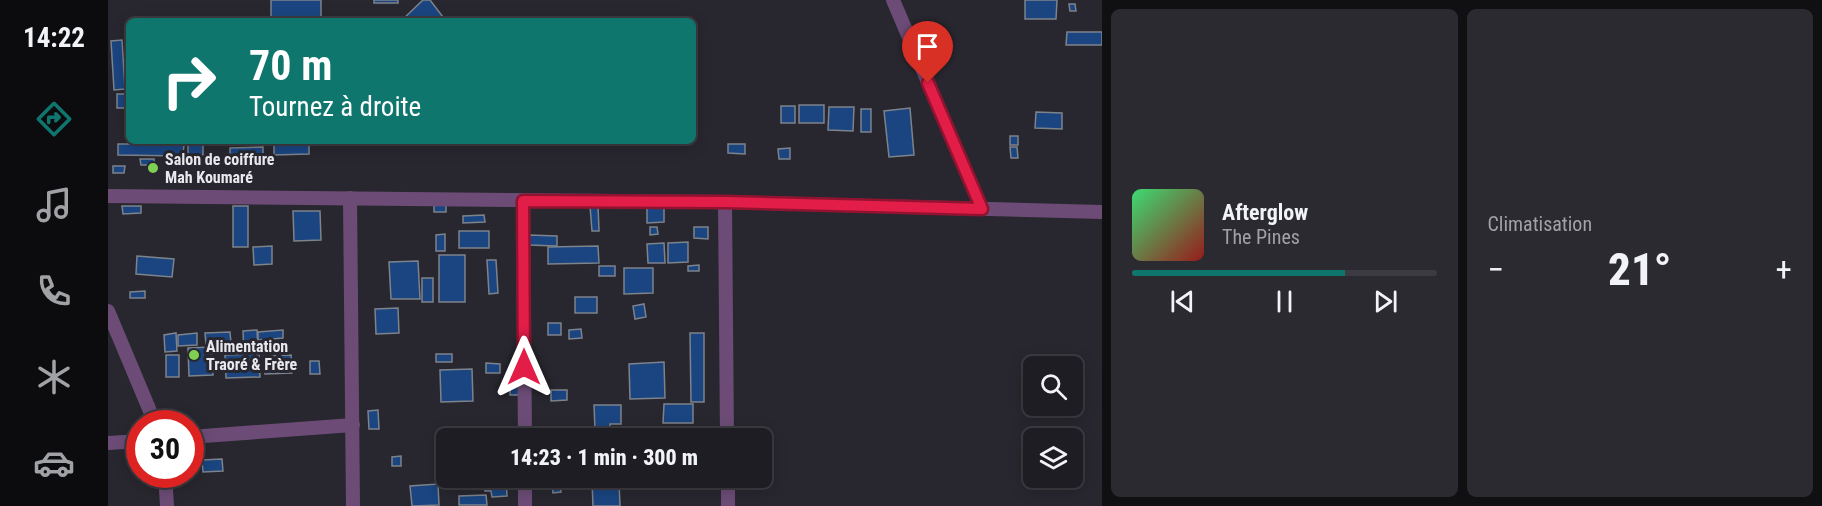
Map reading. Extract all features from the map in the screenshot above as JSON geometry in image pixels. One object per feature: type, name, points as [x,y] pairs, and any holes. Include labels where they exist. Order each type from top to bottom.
[{"type":"street","points":[[893,0],[982,209]]},
{"type":"street","points":[[108,196],[725,202],[1102,212]]},
{"type":"street","points":[[350,198],[353,506]]},
{"type":"street","points":[[523,201],[525,428]]},
{"type":"street","points":[[725,202],[727,428]]},
{"type":"street","points":[[108,311],[150,410]]},
{"type":"street","points":[[204,436],[353,425]]},
{"type":"street","points":[[108,443],[126,442]]},
{"type":"street","points":[[166,488],[168,506]]},
{"type":"street","points":[[525,488],[525,506]]},
{"type":"street","points":[[728,488],[728,506]]},
{"type":"building","points":[[271,0],[321,0],[321,18],[271,18]]},
{"type":"building","points":[[374,0],[398,0],[398,3],[374,3]]},
{"type":"building","points":[[423,0],[430,0],[444,18],[404,18]]},
{"type":"building","points":[[1025,0],[1057,0],[1056,19],[1025,19]]},
{"type":"building","points":[[1069,4],[1075,4],[1076,11],[1070,11]]},
{"type":"building","points":[[1067,32],[1102,32],[1102,45],[1066,45]]},
{"type":"building","points":[[122,40],[125,89],[114,90],[111,41]]},
{"type":"building","points":[[117,94],[126,94],[126,108],[117,108]]},
{"type":"building","points":[[799,105],[824,105],[824,123],[799,123]]},
{"type":"building","points":[[781,106],[795,106],[795,123],[781,123]]},
{"type":"building","points":[[829,107],[854,107],[853,131],[828,130]]},
{"type":"building","points":[[910,108],[914,155],[889,157],[884,111]]},
{"type":"building","points":[[861,109],[871,109],[871,132],[861,132]]},
{"type":"building","points":[[1036,112],[1062,113],[1062,129],[1035,128]]},
{"type":"building","points":[[1010,136],[1018,136],[1018,145],[1010,145]]},
{"type":"building","points":[[118,144],[184,144],[183,156],[118,155]]},
{"type":"building","points":[[188,144],[203,144],[203,155],[188,155]]},
{"type":"building","points":[[274,144],[309,144],[309,154],[274,155]]},
{"type":"building","points":[[728,144],[745,144],[745,154],[728,153]]},
{"type":"building","points":[[263,147],[263,154],[230,156],[230,148]]},
{"type":"building","points":[[1010,147],[1017,147],[1018,158],[1011,158]]},
{"type":"building","points":[[790,148],[790,159],[779,159],[778,149]]},
{"type":"building","points":[[140,159],[154,159],[154,165],[141,165]]},
{"type":"building","points":[[113,166],[125,166],[124,173],[113,173]]},
{"type":"building","points":[[434,202],[446,202],[446,212],[434,212]]},
{"type":"building","points":[[598,205],[599,231],[592,231],[590,206]]},
{"type":"building","points":[[122,206],[141,206],[141,213],[123,214]]},
{"type":"building","points":[[233,206],[248,206],[248,247],[233,247]]},
{"type":"building","points":[[664,206],[664,222],[647,223],[647,207]]},
{"type":"building","points":[[293,211],[320,211],[321,240],[294,241]]},
{"type":"building","points":[[484,215],[485,222],[463,223],[463,216]]},
{"type":"building","points":[[650,227],[657,227],[658,234],[650,235]]},
{"type":"building","points":[[694,227],[708,227],[708,239],[694,238]]},
{"type":"building","points":[[459,231],[489,231],[489,248],[459,248]]},
{"type":"building","points":[[445,234],[445,251],[436,251],[436,235]]},
{"type":"building","points":[[529,235],[557,236],[557,246],[528,245]]},
{"type":"building","points":[[688,242],[688,262],[668,263],[668,243]]},
{"type":"building","points":[[664,243],[665,263],[648,263],[647,244]]},
{"type":"building","points":[[272,246],[272,264],[254,265],[253,247]]},
{"type":"building","points":[[598,246],[599,263],[548,264],[548,247]]},
{"type":"building","points":[[439,255],[465,255],[465,302],[439,302]]},
{"type":"building","points":[[137,256],[174,259],[172,277],[136,274]]},
{"type":"building","points":[[487,260],[496,260],[498,293],[489,294]]},
{"type":"building","points":[[418,261],[420,299],[391,299],[389,262]]},
{"type":"building","points":[[699,265],[699,271],[688,271],[688,266]]},
{"type":"building","points":[[599,266],[615,266],[615,276],[599,276]]},
{"type":"building","points":[[624,268],[653,268],[653,293],[624,294]]},
{"type":"building","points":[[422,278],[433,278],[433,302],[422,302]]},
{"type":"building","points":[[145,291],[145,298],[130,298],[130,292]]},
{"type":"building","points":[[575,297],[597,297],[597,313],[575,313]]},
{"type":"building","points":[[644,304],[646,317],[635,319],[633,306]]},
{"type":"building","points":[[398,308],[399,333],[376,334],[375,309]]},
{"type":"building","points":[[548,323],[561,323],[561,335],[548,335]]},
{"type":"building","points":[[581,329],[582,338],[569,339],[569,330]]},
{"type":"building","points":[[257,330],[258,353],[244,354],[243,331]]},
{"type":"building","points":[[283,330],[283,338],[258,340],[258,332]]},
{"type":"building","points":[[230,332],[231,343],[206,344],[205,333]]},
{"type":"building","points":[[176,333],[177,351],[165,352],[164,335]]},
{"type":"building","points":[[197,333],[197,345],[178,346],[178,335]]},
{"type":"building","points":[[690,333],[704,333],[704,402],[691,402]]},
{"type":"building","points":[[212,347],[213,375],[189,376],[188,348]]},
{"type":"building","points":[[259,354],[260,377],[226,378],[225,355]]},
{"type":"building","points":[[436,354],[452,354],[452,362],[436,362]]},
{"type":"building","points":[[166,355],[179,355],[179,377],[166,377]]},
{"type":"building","points":[[291,355],[292,373],[265,374],[264,356]]},
{"type":"building","points":[[310,361],[319,361],[320,374],[310,374]]},
{"type":"building","points":[[664,362],[665,398],[630,399],[629,364]]},
{"type":"building","points":[[486,363],[500,364],[500,373],[486,373]]},
{"type":"building","points":[[472,369],[473,401],[441,402],[440,370]]},
{"type":"building","points":[[519,381],[519,395],[510,395],[510,382]]},
{"type":"building","points":[[551,390],[567,390],[567,400],[551,401]]},
{"type":"building","points":[[664,404],[693,404],[693,423],[663,423]]},
{"type":"building","points":[[594,405],[621,405],[621,424],[610,424],[610,428],[595,428]]},
{"type":"building","points":[[378,410],[379,429],[369,429],[368,411]]},
{"type":"building","points":[[401,456],[401,466],[392,466],[392,457]]},
{"type":"building","points":[[222,459],[223,471],[204,472],[204,460]]},
{"type":"building","points":[[436,484],[439,505],[412,506],[410,486]]},
{"type":"building","points":[[485,488],[507,488],[507,496],[492,497],[491,491],[485,491]]},
{"type":"building","points":[[553,488],[561,488],[561,492],[553,493]]},
{"type":"building","points":[[592,488],[619,488],[620,506],[593,506]]},
{"type":"building","points":[[486,495],[487,505],[459,505],[459,496]]},
{"type":"place","name":"Salon de coiffure Mah Koumaré","points":[[153,168]]},
{"type":"place","name":"Alimentation Traoré & Frère","points":[[194,355]]},
{"type":"route","points":[[524,367],[523,201],[725,202],[982,209],[928,83]]}]
